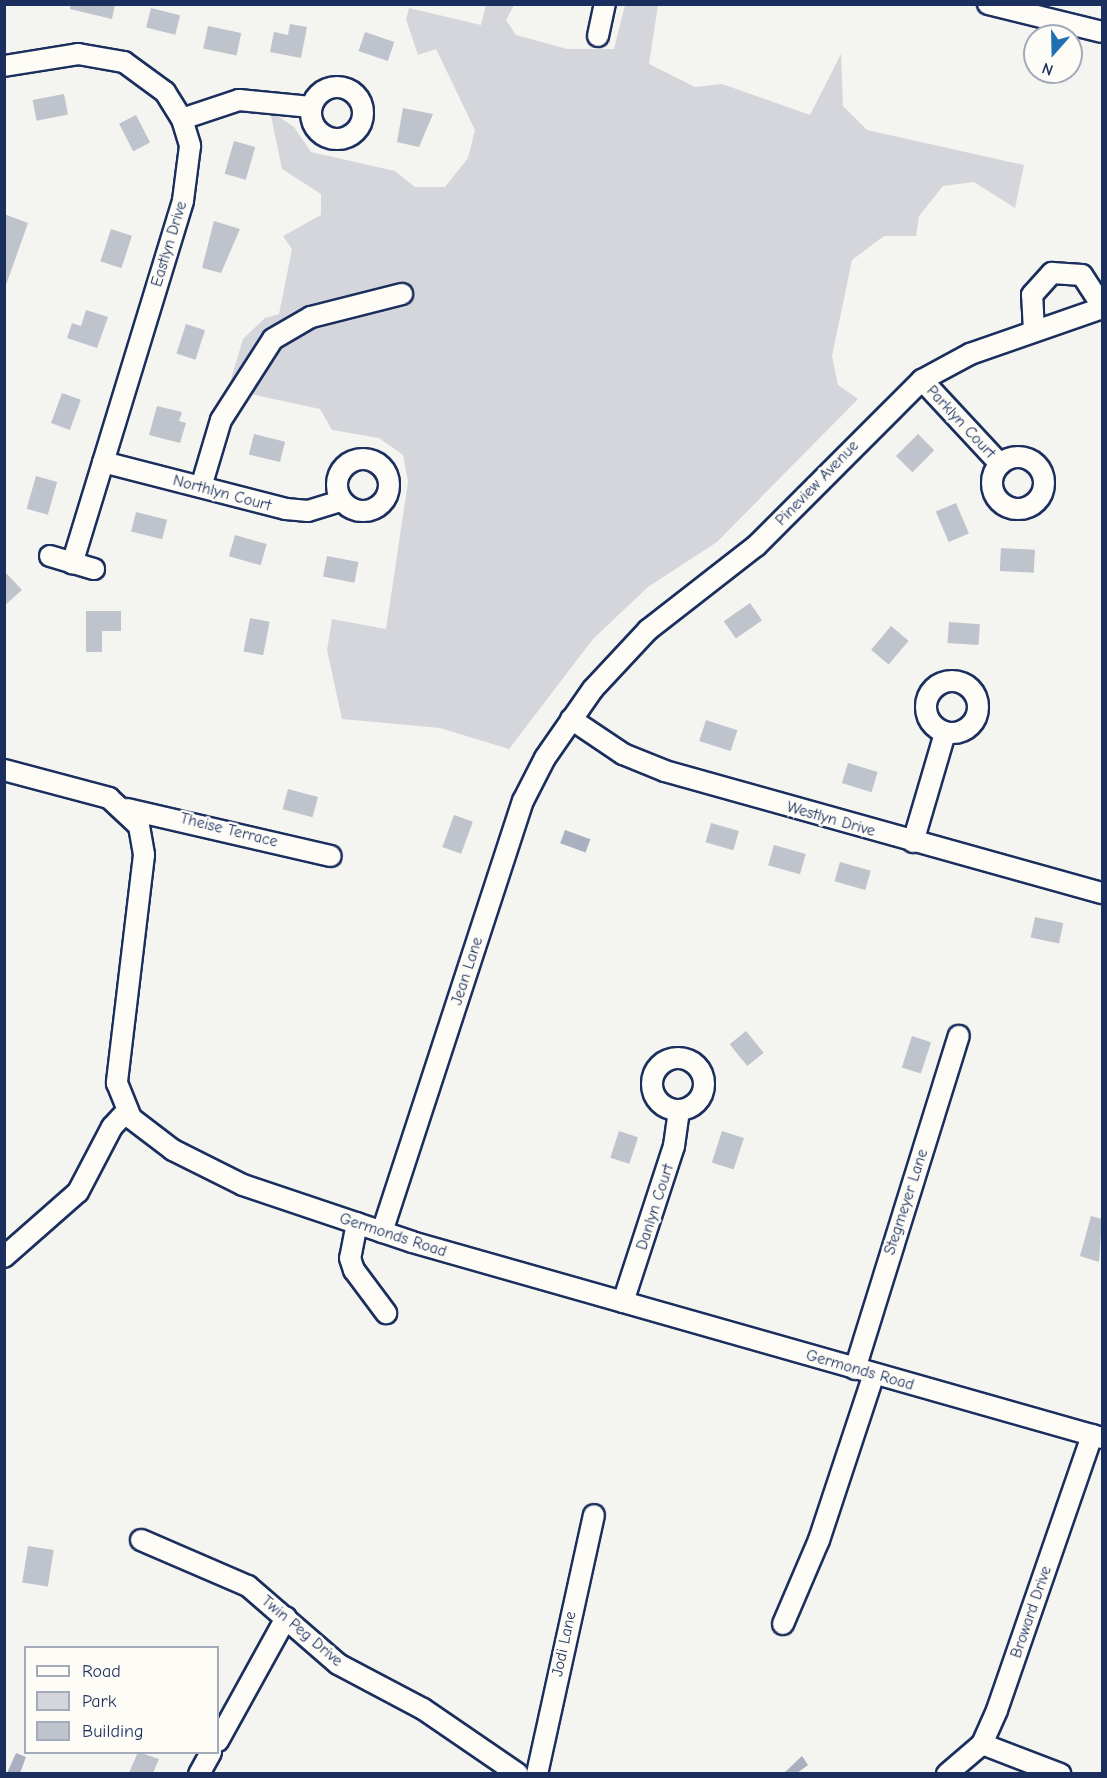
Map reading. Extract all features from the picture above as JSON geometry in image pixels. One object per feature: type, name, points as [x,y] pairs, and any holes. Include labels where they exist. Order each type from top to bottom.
[{"type":"street","points":[[598,36],[605,4]]},
{"type":"street","points":[[988,4],[1102,32]]},
{"type":"street","name":"Eastlyn Drive","points":[[4,66],[78,54],[113,58],[156,82],[182,119],[190,157],[186,189],[72,563]]},
{"type":"street","points":[[182,119],[239,100],[311,107]]},
{"type":"street","points":[[1034,331],[1032,295],[1052,273],[1082,275],[1102,307]]},
{"type":"street","points":[[201,487],[221,420],[273,339],[311,317],[402,294]]},
{"type":"street","name":"Pineview Avenue","points":[[571,719],[636,641],[756,546],[922,380],[970,354],[1102,307]]},
{"type":"street","name":"Parklyn Court","points":[[922,380],[1000,464]]},
{"type":"street","name":"Northlyn Court","points":[[103,462],[297,511],[341,501]]},
{"type":"street","points":[[50,556],[93,569]]},
{"type":"street","name":"Westlyn Drive","points":[[571,719],[653,767],[913,842],[1102,893]]},
{"type":"street","name":"Jean Lane","points":[[382,1232],[523,801],[571,719]]},
{"type":"street","points":[[913,842],[945,733]]},
{"type":"street","points":[[4,770],[104,796],[127,809],[139,826],[144,849],[117,1070],[126,1112],[112,1127],[78,1192],[4,1257]]},
{"type":"street","name":"Theise Terrace","points":[[127,809],[332,856]]},
{"type":"street","name":"Stegmeyer Lane","points":[[783,1624],[812,1561],[959,1036]]},
{"type":"street","name":"Danlyn Court","points":[[624,1302],[674,1146],[679,1110]]},
{"type":"street","name":"Germonds Road","points":[[126,1112],[156,1139],[212,1171],[382,1232],[1097,1437]]},
{"type":"street","points":[[357,1223],[350,1258],[354,1270],[386,1313]]},
{"type":"street","name":"Broward Drive","points":[[947,1773],[981,1744],[1097,1437]]},
{"type":"street","name":"Jodi Lane","points":[[537,1773],[594,1515]]},
{"type":"street","name":"Twin Peg Drive","points":[[141,1540],[235,1578],[286,1618],[338,1664],[423,1708],[518,1773]]},
{"type":"street","points":[[219,1739],[286,1618]]},
{"type":"street","points":[[981,1744],[1060,1773]]},
{"type":"street","points":[[200,1773],[210,1754]]},
{"type":"green space","points":[[486,5],[514,5],[506,20],[516,35],[567,49],[614,49],[625,5],[658,5],[649,64],[695,87],[722,84],[810,115],[841,54],[843,106],[867,130],[1024,165],[1015,208],[974,182],[943,186],[919,216],[916,236],[884,236],[852,260],[832,356],[838,385],[858,399],[717,542],[648,587],[593,639],[509,749],[440,728],[342,719],[327,650],[332,619],[386,629],[408,482],[403,455],[379,438],[332,430],[320,409],[228,389],[243,339],[265,318],[279,314],[292,249],[283,236],[321,215],[321,194],[282,169],[270,111],[294,127],[311,152],[395,171],[415,187],[445,187],[468,158],[475,130],[436,49],[418,55],[406,19],[409,8],[481,25]]},
{"type":"water","points":[[565,830],[590,839],[586,852],[560,843]]},
{"type":"water","points":[[16,1753],[26,1757],[20,1773],[7,1773]]},
{"type":"water","points":[[802,1756],[808,1765],[797,1773],[784,1773]]},
{"type":"building","points":[[70,4],[115,4],[112,19],[70,9]]},
{"type":"building","points":[[151,8],[180,15],[175,35],[146,27]]},
{"type":"building","points":[[290,24],[307,27],[301,58],[270,52],[274,32],[288,35]]},
{"type":"building","points":[[208,26],[241,33],[236,56],[203,48]]},
{"type":"building","points":[[365,32],[394,42],[388,61],[358,51]]},
{"type":"building","points":[[64,94],[68,115],[37,121],[33,100]]},
{"type":"building","points":[[403,108],[433,114],[419,147],[397,142]]},
{"type":"building","points":[[136,115],[150,143],[133,151],[119,124]]},
{"type":"building","points":[[234,141],[255,147],[246,180],[225,174]]},
{"type":"building","points":[[4,214],[28,223],[6,285],[4,285]]},
{"type":"building","points":[[214,221],[240,229],[221,273],[202,268]]},
{"type":"building","points":[[111,229],[132,236],[121,268],[100,261]]},
{"type":"building","points":[[86,310],[108,317],[97,348],[67,338],[72,323],[81,326]]},
{"type":"building","points":[[186,324],[205,330],[195,360],[176,353]]},
{"type":"building","points":[[62,393],[81,400],[70,430],[51,423]]},
{"type":"building","points":[[157,406],[182,412],[179,421],[186,423],[180,443],[149,435]]},
{"type":"building","points":[[254,434],[285,442],[280,462],[249,454]]},
{"type":"building","points":[[918,434],[934,450],[912,472],[896,456]]},
{"type":"building","points":[[36,476],[57,482],[48,515],[27,509]]},
{"type":"building","points":[[956,503],[969,533],[949,542],[936,512]]},
{"type":"building","points":[[136,512],[167,520],[162,539],[131,531]]},
{"type":"building","points":[[235,535],[267,544],[261,565],[229,556]]},
{"type":"building","points":[[1001,548],[1035,550],[1034,573],[1000,571]]},
{"type":"building","points":[[327,556],[358,562],[354,583],[323,577]]},
{"type":"building","points":[[4,571],[22,590],[4,606]]},
{"type":"building","points":[[750,603],[762,620],[736,639],[724,621]]},
{"type":"building","points":[[86,611],[121,611],[121,631],[102,631],[102,652],[86,652]]},
{"type":"building","points":[[250,618],[270,622],[263,655],[244,651]]},
{"type":"building","points":[[949,622],[980,624],[978,645],[948,643]]},
{"type":"building","points":[[891,626],[909,641],[889,665],[871,650]]},
{"type":"building","points":[[706,720],[737,730],[731,751],[699,741]]},
{"type":"building","points":[[848,763],[878,772],[872,792],[842,783]]},
{"type":"building","points":[[288,789],[318,797],[313,817],[283,809]]},
{"type":"building","points":[[454,815],[473,822],[461,854],[442,847]]},
{"type":"building","points":[[711,823],[739,831],[733,850],[705,842]]},
{"type":"building","points":[[774,845],[806,854],[800,874],[768,865]]},
{"type":"building","points":[[840,862],[871,871],[865,890],[834,881]]},
{"type":"building","points":[[1035,917],[1063,923],[1059,944],[1031,938]]},
{"type":"building","points":[[746,1031],[764,1053],[747,1066],[730,1044]]},
{"type":"building","points":[[912,1036],[931,1042],[921,1074],[902,1067]]},
{"type":"building","points":[[619,1131],[638,1137],[629,1164],[610,1158]]},
{"type":"building","points":[[722,1131],[744,1138],[734,1169],[712,1162]]},
{"type":"building","points":[[1091,1216],[1102,1219],[1099,1262],[1080,1256]]},
{"type":"building","points":[[28,1546],[54,1550],[48,1587],[22,1583]]},
{"type":"building","points":[[137,1754],[159,1759],[153,1773],[129,1773]]}]
